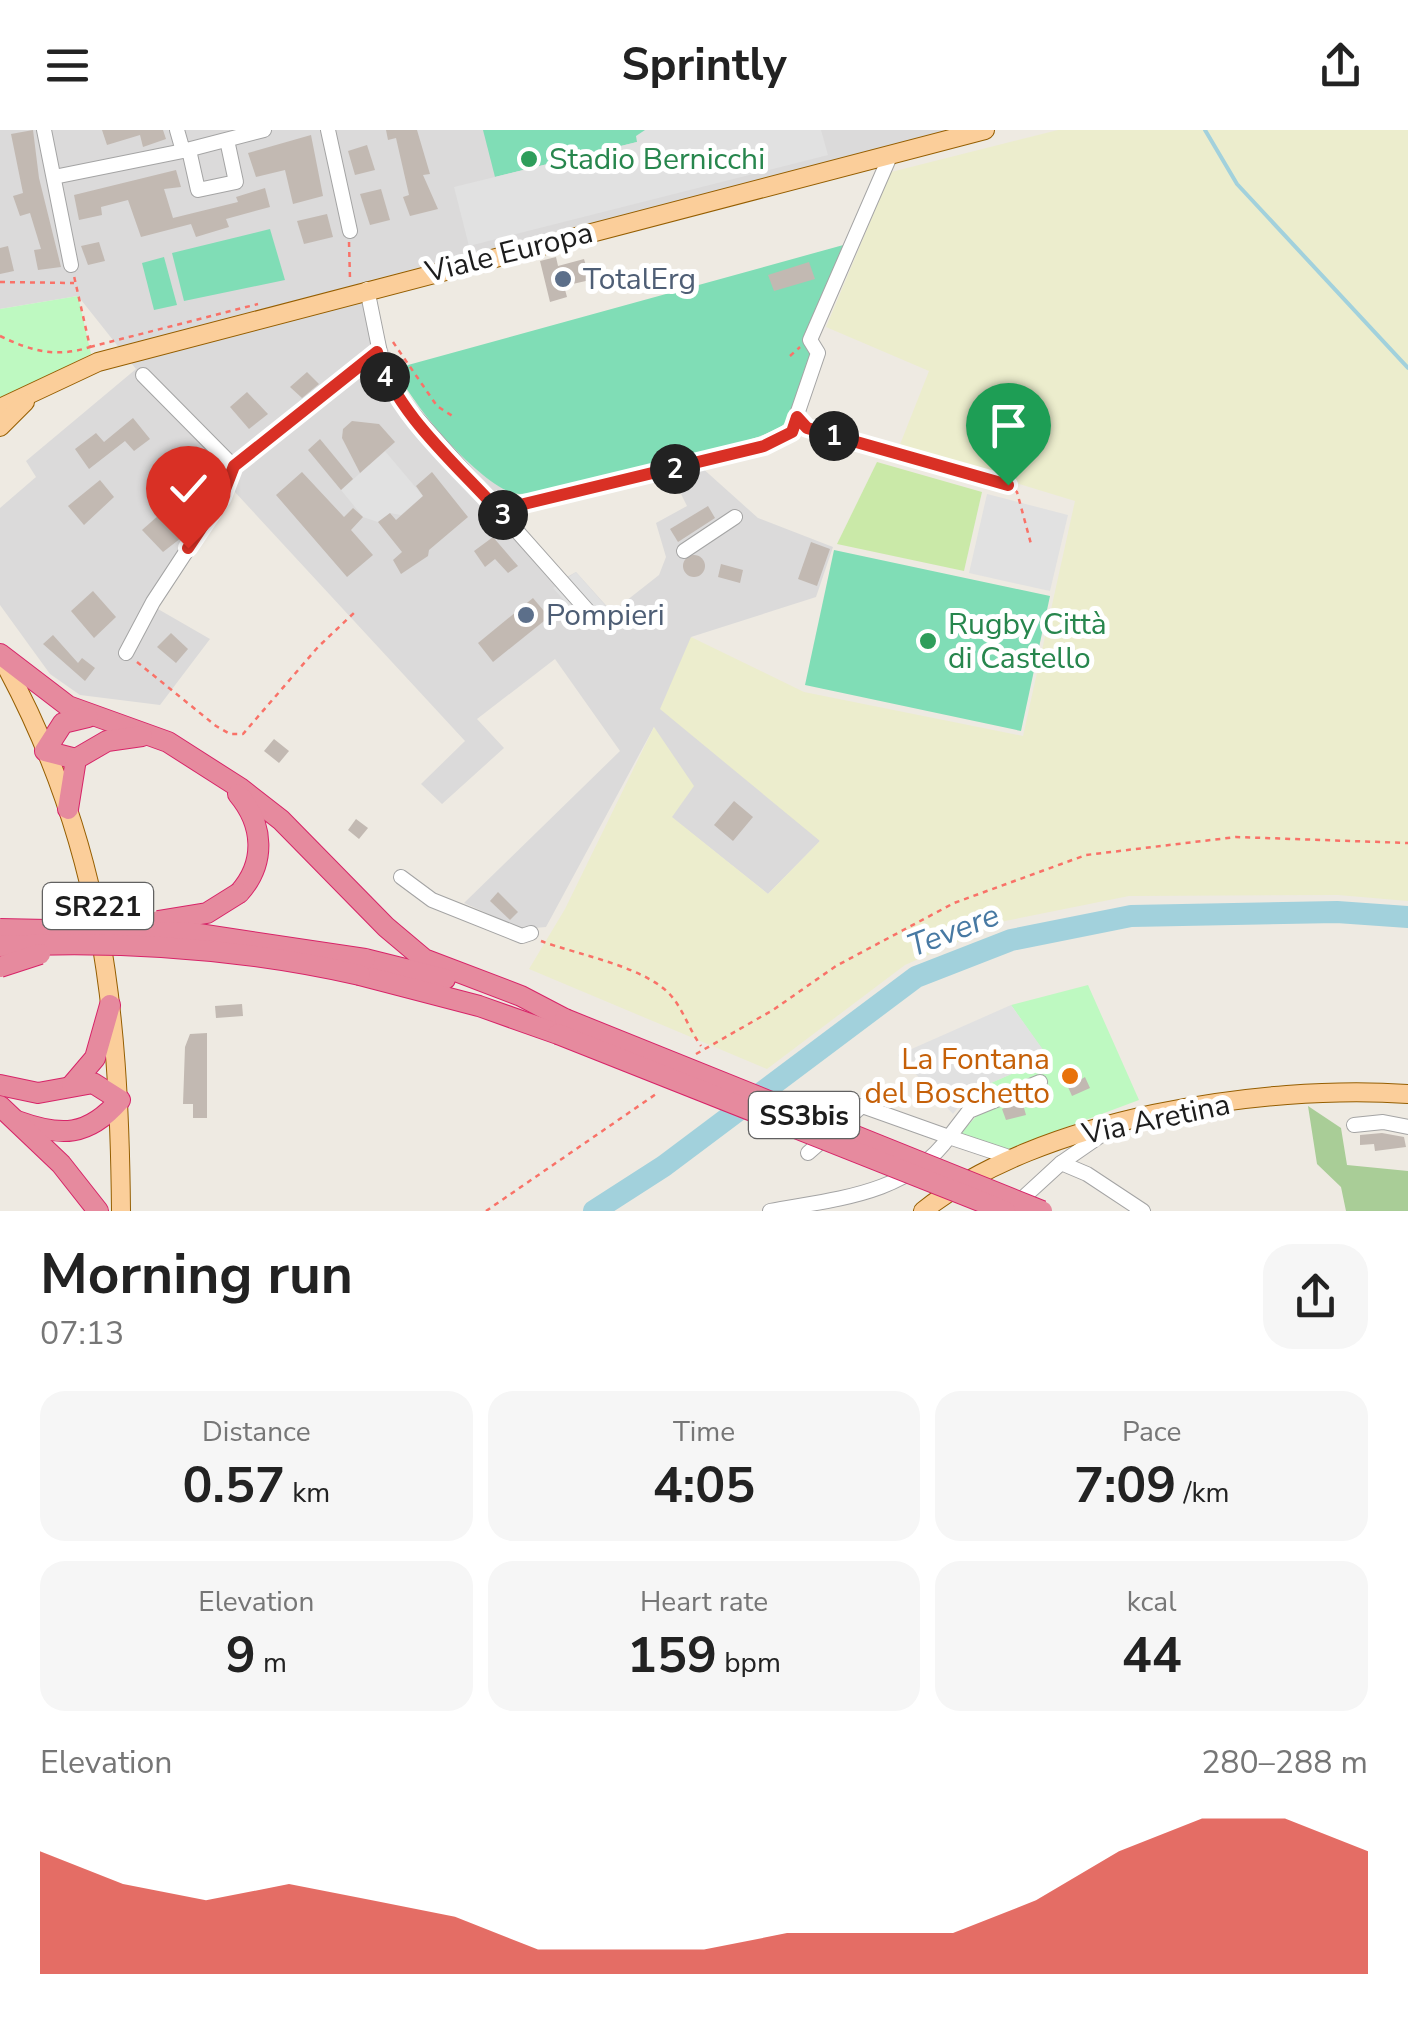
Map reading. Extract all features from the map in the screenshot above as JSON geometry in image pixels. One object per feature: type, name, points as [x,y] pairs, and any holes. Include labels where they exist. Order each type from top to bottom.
[{"type":"highway","points":[[0,655],[43,691],[88,716],[154,736],[216,771],[281,820],[418,955],[521,996],[562,1027]]},
{"type":"highway","points":[[88,716],[63,723],[45,751],[76,759],[112,739],[154,736]]},
{"type":"highway","points":[[68,810],[76,759]]},
{"type":"highway","points":[[25,928],[60,921],[187,918],[217,908],[239,893],[257,862],[258,831],[247,805],[216,771]]},
{"type":"highway","name":"SS3bis","points":[[0,929],[192,932],[362,967],[479,1006],[562,1027],[1042,1211]]},
{"type":"highway","name":"SS3bis","points":[[0,946],[153,946],[362,967]]},
{"type":"highway","points":[[0,967],[24,957],[54,952],[230,951]]},
{"type":"highway","points":[[72,1085],[95,1058],[110,1005]]},
{"type":"highway","name":"SS3bis","points":[[562,1027],[1008,1211]]},
{"type":"highway","points":[[0,1085],[38,1093],[72,1085],[100,1086],[120,1100],[96,1124],[77,1132],[54,1132],[17,1121]]},
{"type":"highway","points":[[0,1106],[78,1183],[98,1211]]},
{"type":"main road","name":"Viale Europa","points":[[0,408],[98,362],[359,284],[985,130]]},
{"type":"main road","name":"Viale Europa","points":[[0,426],[39,390]]},
{"type":"main road","name":"SR221","points":[[0,655],[68,810],[98,908],[120,1100],[121,1211]]},
{"type":"main road","name":"Via Aretina","points":[[923,1211],[955,1185],[1008,1157],[1118,1124],[1270,1097],[1346,1090],[1408,1094]]},
{"type":"street","points":[[44,130],[72,265]]},
{"type":"street","points":[[177,130],[198,190],[236,182],[227,140]]},
{"type":"street","points":[[54,177],[186,151],[264,130]]},
{"type":"street","points":[[328,130],[350,232]]},
{"type":"street","points":[[504,517],[524,504],[764,446],[792,432],[818,353],[810,340],[891,154]]},
{"type":"street","points":[[359,284],[385,376],[406,406],[595,619]]},
{"type":"street","points":[[126,653],[153,602],[222,497],[234,466],[376,346]]},
{"type":"street","points":[[144,375],[234,466]]},
{"type":"street","points":[[684,551],[735,517]]},
{"type":"street","points":[[401,877],[432,900],[522,936],[531,934]]},
{"type":"street","points":[[770,1211],[880,1190],[941,1149],[966,1107],[1040,1082]]},
{"type":"street","points":[[808,1153],[862,1106],[1008,1157]]},
{"type":"street","points":[[1354,1126],[1383,1122],[1408,1127]]},
{"type":"street","points":[[1008,1211],[1061,1163],[1118,1124]]},
{"type":"street","points":[[1061,1163],[1088,1174],[1143,1211]]},
{"type":"path","points":[[350,232],[359,284]]},
{"type":"path","points":[[0,336],[38,351],[67,355],[90,346],[72,265]]},
{"type":"path","points":[[0,282],[76,282]]},
{"type":"path","points":[[376,346],[389,336],[437,406],[454,417]]},
{"type":"path","points":[[797,417],[807,428],[1008,485],[1017,492],[1031,544]]},
{"type":"path","points":[[126,653],[188,706],[230,734],[243,734],[318,647],[356,611]]},
{"type":"path","points":[[690,1061],[702,1048],[773,1010],[836,966],[954,902],[1086,855],[1236,837],[1408,843]]},
{"type":"path","points":[[531,934],[535,939],[645,976],[662,987],[675,1000],[702,1048]]},
{"type":"path","points":[[486,1211],[665,1088]]},
{"type":"shaded area","points":[[0,130],[953,130],[359,283],[408,394],[481,473],[503,487],[517,521],[567,577],[576,572],[612,612],[659,575],[666,557],[656,523],[687,506],[671,474],[700,466],[758,518],[833,547],[816,597],[691,637],[820,841],[768,894],[671,817],[654,727],[546,927],[522,929],[464,903],[620,751],[555,659],[477,719],[504,748],[442,804],[421,784],[465,741],[234,491],[151,605],[210,639],[160,705],[80,695],[50,674],[0,605],[0,508],[36,477],[26,461],[136,369],[78,296],[0,309]]},
{"type":"shaded area","points":[[645,130],[821,130],[828,155],[469,246],[454,187],[637,142],[636,136]]},
{"type":"shaded area","points":[[385,451],[423,496],[401,515],[390,513],[378,522],[363,517],[341,490]]},
{"type":"shaded area","points":[[987,494],[1068,515],[1050,591],[969,573]]},
{"type":"shaded area","points":[[576,572],[612,613],[590,630],[553,588]]},
{"type":"shaded area","points":[[1011,1005],[1049,1058],[970,1092],[953,1114],[898,1055]]},
{"type":"green space","name":"Stadio Bernicchi","points":[[483,130],[645,130],[645,134],[637,142],[495,177]]},
{"type":"green space","points":[[1058,130],[1408,130],[1408,901],[1338,895],[1129,896],[1005,921],[905,965],[767,1069],[529,969],[565,909],[654,727],[694,786],[672,817],[768,894],[820,841],[660,709],[691,637],[804,692],[1023,736],[1075,501],[899,447],[929,371],[826,327],[891,172]]},
{"type":"green space","points":[[270,229],[285,280],[184,301],[172,253]]},
{"type":"green space","points":[[847,244],[809,367],[784,424],[697,457],[562,489],[512,493],[464,458],[417,404],[397,372],[408,365]]},
{"type":"green space","points":[[164,257],[177,305],[154,310],[142,263]]},
{"type":"green space","points":[[78,296],[91,354],[0,400],[0,309]]},
{"type":"green space","points":[[877,462],[982,492],[964,571],[837,544]]},
{"type":"green space","name":"Rugby Città di Castello","points":[[834,550],[1050,596],[1021,731],[805,685]]},
{"type":"green space","points":[[1088,985],[1139,1100],[1008,1149],[957,1137],[983,1109],[970,1092],[1048,1058],[1011,1005]]},
{"type":"green space","points":[[1308,1106],[1341,1128],[1347,1165],[1408,1171],[1408,1211],[1346,1211],[1341,1187],[1317,1164]]},
{"type":"building","points":[[33,130],[39,178],[61,267],[38,270],[34,250],[41,249],[30,213],[20,216],[13,196],[23,193],[11,134]]},
{"type":"building","points":[[102,130],[163,130],[166,139],[143,147],[140,135],[107,145]]},
{"type":"building","points":[[386,130],[417,130],[430,174],[423,175],[438,209],[410,216],[403,197],[409,195],[396,138],[388,140]]},
{"type":"building","points":[[311,135],[323,196],[293,204],[285,170],[256,177],[248,153]]},
{"type":"building","points":[[367,145],[375,170],[355,175],[348,151]]},
{"type":"building","points":[[176,170],[181,187],[164,189],[173,218],[238,202],[236,197],[265,188],[270,207],[226,219],[229,227],[196,237],[191,224],[141,237],[128,200],[101,207],[102,215],[79,220],[74,195]]},
{"type":"building","points":[[381,189],[390,220],[370,225],[360,194]]},
{"type":"building","points":[[327,214],[333,237],[304,244],[297,221]]},
{"type":"building","points":[[99,242],[105,261],[88,265],[81,246]]},
{"type":"building","points":[[8,246],[14,271],[0,274],[0,248]]},
{"type":"building","points":[[556,257],[558,266],[584,259],[590,280],[564,286],[567,297],[550,302],[540,261]]},
{"type":"building","points":[[809,262],[815,279],[774,291],[768,275]]},
{"type":"building","points":[[307,372],[319,384],[302,398],[290,387]]},
{"type":"building","points":[[247,392],[268,414],[249,429],[230,407]]},
{"type":"building","points":[[133,418],[150,439],[134,451],[125,441],[89,469],[75,449],[96,433],[104,442]]},
{"type":"building","points":[[352,421],[379,424],[395,442],[360,473],[342,438],[343,429]]},
{"type":"building","points":[[320,439],[353,479],[341,490],[308,450]]},
{"type":"building","points":[[302,472],[344,517],[353,508],[363,517],[351,530],[373,555],[347,577],[276,495]]},
{"type":"building","points":[[432,472],[468,517],[429,550],[428,556],[401,574],[393,560],[402,552],[378,522],[390,513],[396,520],[423,496],[416,486]]},
{"type":"building","points":[[100,480],[114,497],[84,525],[68,506]]},
{"type":"building","points":[[164,484],[170,493],[158,504],[149,495]]},
{"type":"building","points":[[708,506],[715,518],[678,542],[670,529]]},
{"type":"building","points":[[159,515],[181,538],[163,552],[142,530]]},
{"type":"building","points":[[493,537],[518,566],[508,573],[495,559],[485,567],[474,551]]},
{"type":"building","points":[[811,542],[830,549],[817,586],[798,579]]},
{"type":"building","points":[[694,555],[705,566],[694,577],[683,566]]},
{"type":"building","points":[[721,564],[743,570],[740,583],[718,577]]},
{"type":"building","points":[[93,591],[116,617],[94,638],[71,611]]},
{"type":"building","points":[[533,598],[549,617],[493,662],[478,643]]},
{"type":"building","points":[[171,633],[188,649],[176,663],[157,647]]},
{"type":"building","points":[[53,635],[78,663],[82,658],[95,668],[85,681],[43,644]]},
{"type":"building","points":[[274,739],[289,751],[279,763],[264,751]]},
{"type":"building","points":[[734,801],[753,817],[733,841],[714,825]]},
{"type":"building","points":[[356,819],[368,828],[359,839],[348,830]]},
{"type":"building","points":[[498,892],[518,912],[510,920],[490,901]]},
{"type":"building","points":[[242,1004],[243,1016],[216,1018],[215,1006]]},
{"type":"building","points":[[207,1033],[207,1118],[193,1118],[193,1104],[183,1104],[185,1047],[190,1034]]},
{"type":"building","points":[[1085,1077],[1090,1088],[1072,1096],[1068,1087]]},
{"type":"building","points":[[1022,1101],[1026,1115],[1006,1120],[1002,1109]]},
{"type":"building","points":[[1360,1135],[1404,1137],[1406,1147],[1375,1151],[1374,1144],[1360,1145]]},
{"type":"waterway","points":[[1205,130],[1237,184],[1408,368]]},
{"type":"waterway","name":"Tevere","points":[[594,1211],[664,1166],[916,977],[1011,940],[1131,916],[1337,912],[1408,917]]},
{"type":"place","name":"Stadio Bernicchi","points":[[529,159]]},
{"type":"place","name":"TotalErg","points":[[563,279]]},
{"type":"place","name":"Pompieri","points":[[526,615]]},
{"type":"place","name":"Rugby Città di Castello","points":[[928,641]]},
{"type":"place","name":"La Fontana del Boschetto","points":[[1070,1076]]},
{"type":"route","points":[[188,548],[222,497],[234,466],[377,352],[385,376],[406,406],[504,517],[524,504],[604,488],[764,446],[792,432],[797,417],[807,428],[1008,485]]}]
